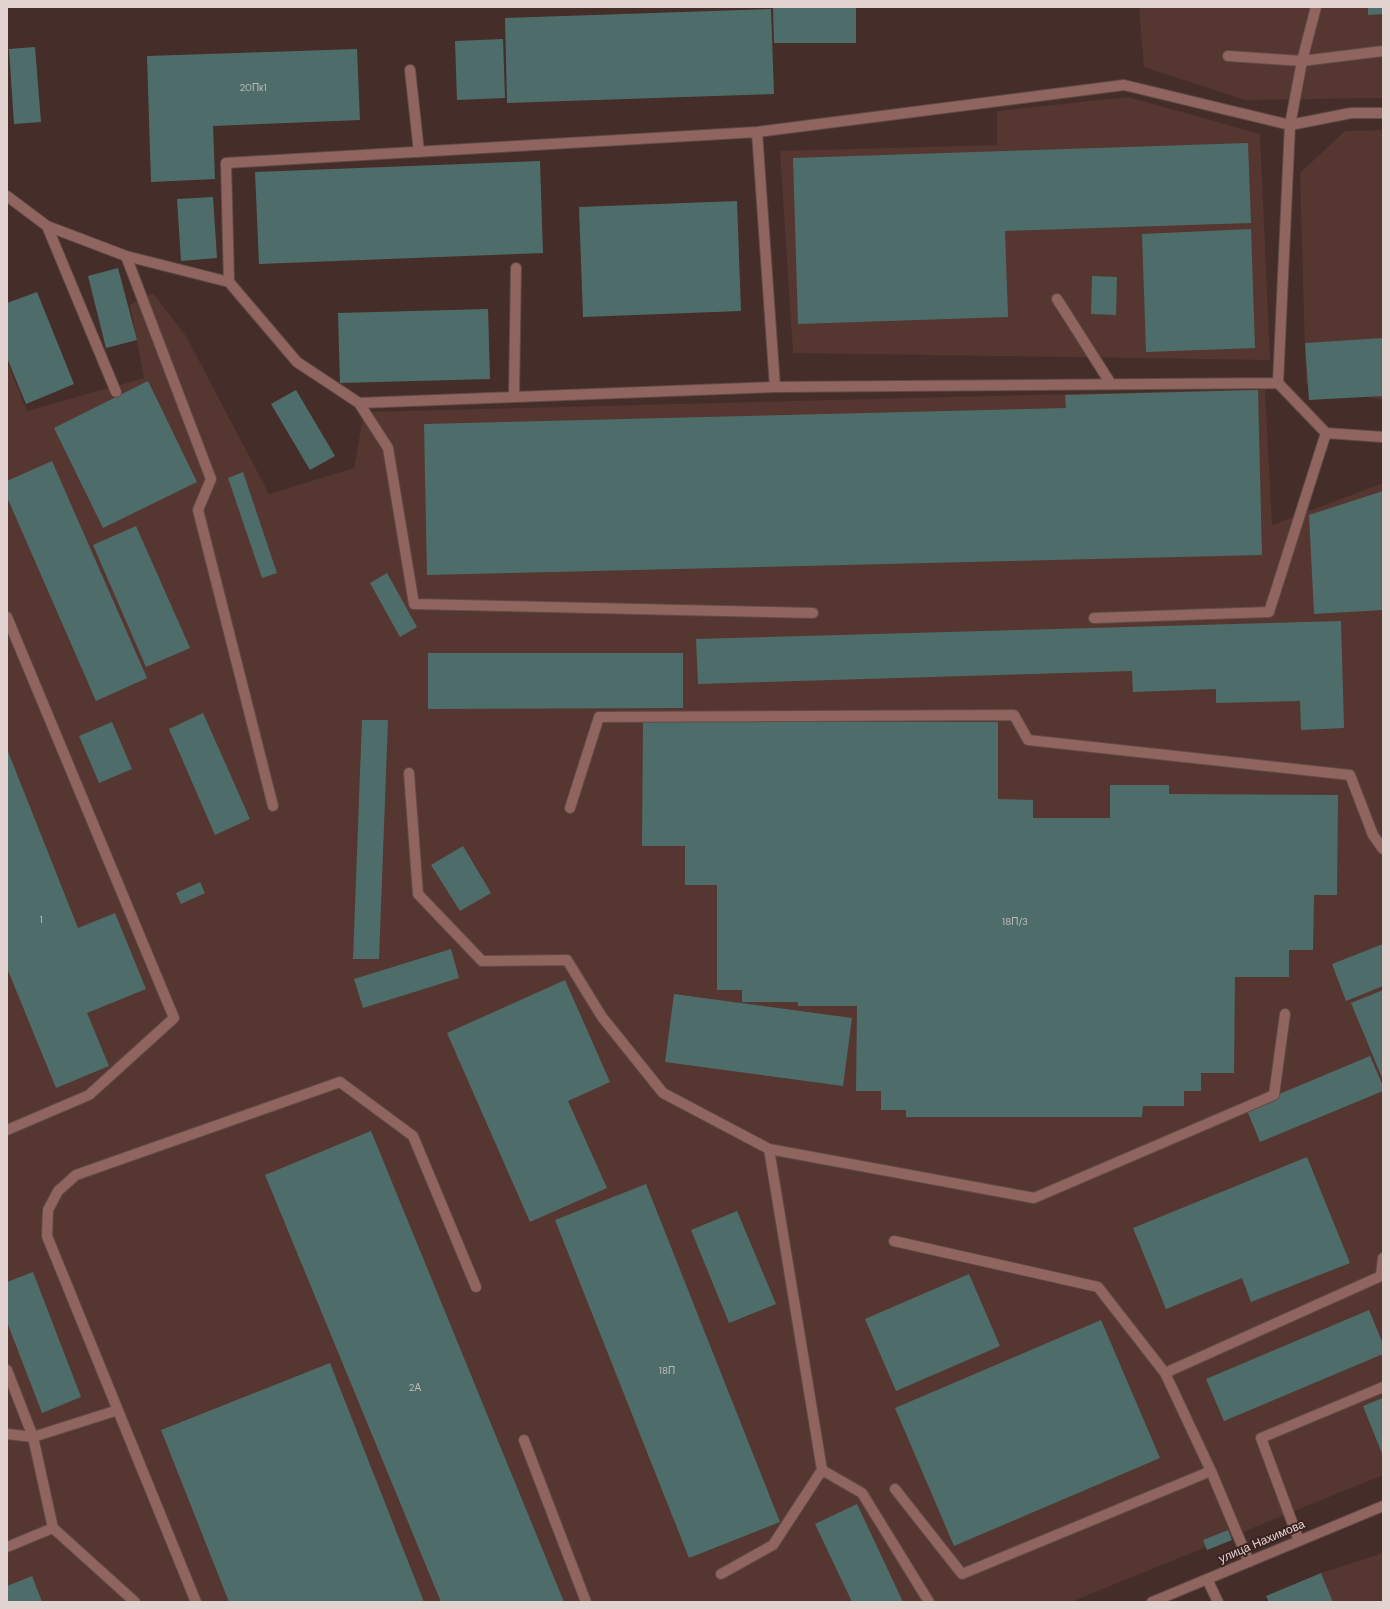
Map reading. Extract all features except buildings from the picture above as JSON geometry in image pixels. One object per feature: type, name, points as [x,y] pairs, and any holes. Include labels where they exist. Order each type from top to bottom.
[{"type":"street","points":[[1316,7],[1302,61],[1290,125],[1278,383],[1326,433],[1383,437]]},
{"type":"street","points":[[1228,56],[1302,61],[1383,51]]},
{"type":"street","points":[[410,70],[419,152]]},
{"type":"street","points":[[229,282],[226,163],[757,132],[1124,85],[1290,125],[1351,113],[1383,113]]},
{"type":"street","points":[[757,132],[775,387]]},
{"type":"street","points":[[7,196],[47,226],[126,256],[229,282],[296,362],[360,403],[388,448],[414,604],[813,613]]},
{"type":"street","points":[[47,226],[116,392]]},
{"type":"street","points":[[126,256],[211,479],[198,510],[273,806]]},
{"type":"street","points":[[514,397],[516,268]]},
{"type":"street","points":[[1056,299],[1111,384]]},
{"type":"street","points":[[360,403],[775,387],[1278,383]]},
{"type":"street","points":[[1094,618],[1269,612],[1326,433]]},
{"type":"street","points":[[7,617],[174,1018],[89,1095],[7,1130]]},
{"type":"street","points":[[570,808],[599,717],[1014,715],[1028,740],[1350,775],[1373,836],[1383,849]]},
{"type":"street","points":[[409,773],[418,894],[482,961],[567,960],[602,1017],[662,1093],[770,1149],[1034,1198],[1274,1095],[1285,1014]]},
{"type":"street","points":[[196,1602],[47,1236],[48,1210],[58,1191],[76,1175],[340,1082],[413,1136],[476,1287]]},
{"type":"street","points":[[721,1574],[773,1545],[822,1470],[770,1149]]},
{"type":"street","points":[[894,1241],[1098,1287],[1165,1373],[1211,1471],[1249,1562]]},
{"type":"street","points":[[1165,1373],[1381,1276],[1383,1258]]},
{"type":"street","points":[[7,1370],[33,1437],[53,1528],[134,1602]]},
{"type":"street","points":[[1299,1541],[1261,1438],[1383,1387]]},
{"type":"street","points":[[7,1434],[33,1437],[118,1410]]},
{"type":"street","points":[[524,1440],[586,1602]]},
{"type":"street","points":[[822,1470],[862,1492],[929,1602]]},
{"type":"street","points":[[895,1489],[962,1574],[1211,1471]]},
{"type":"street","name":"улица Нахимова","points":[[1152,1602],[1383,1506]]},
{"type":"street","points":[[7,1547],[53,1528]]},
{"type":"street","points":[[1208,1579],[1218,1602]]},
{"type":"shaded area","points":[[1139,7],[1383,7],[1383,98],[1245,100],[1144,67]]},
{"type":"shaded area","points":[[1128,97],[1260,134],[1270,360],[793,353],[780,151],[997,145],[997,111]]},
{"type":"shaded area","points":[[1383,130],[1383,400],[1306,385],[1300,173],[1345,131]]},
{"type":"shaded area","points":[[153,293],[186,336],[269,494],[354,468],[364,412],[1265,389],[1272,525],[1383,483],[1383,1475],[1071,1602],[7,1602],[7,361],[27,411],[144,378],[130,305]]},
{"type":"shaded area","points":[[1383,1553],[1383,1602],[1333,1602],[1321,1573]]}]
